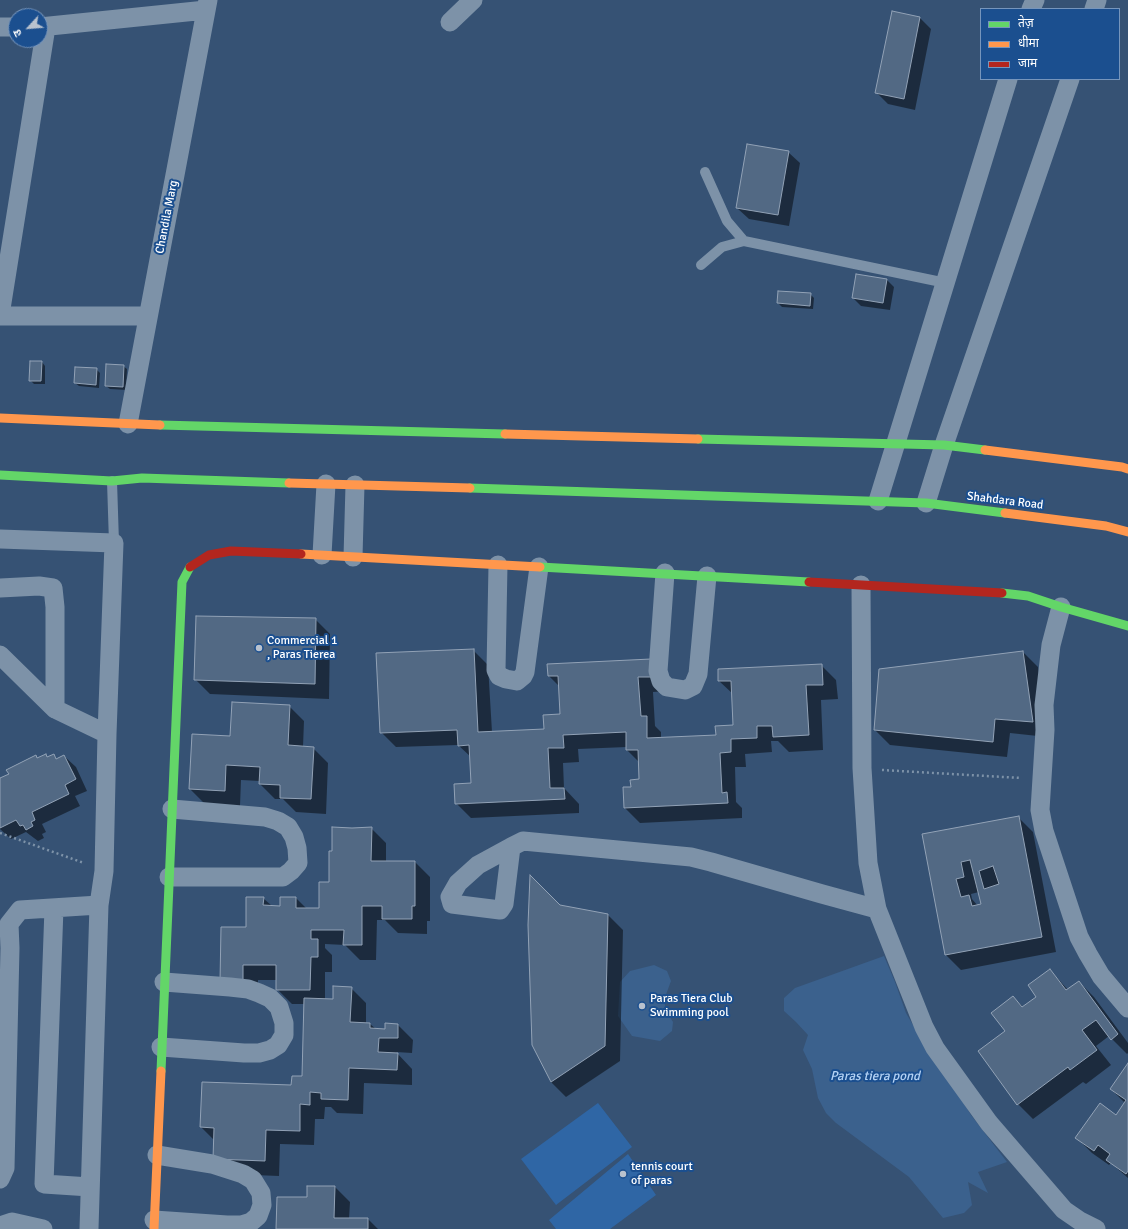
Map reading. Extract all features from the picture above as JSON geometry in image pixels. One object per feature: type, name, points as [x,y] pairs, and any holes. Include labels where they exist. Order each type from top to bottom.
[{"type":"street","points":[[450,22],[473,0]]},
{"type":"street","points":[[48,26],[207,5]]},
{"type":"street","name":"Chandila Marg","points":[[128,424],[207,5]]},
{"type":"street","points":[[40,48],[0,316],[148,316]]},
{"type":"street","points":[[878,502],[1008,80]]},
{"type":"street","points":[[926,503],[944,445],[1070,80]]},
{"type":"street","points":[[0,418],[128,424],[896,445],[944,445],[1128,469]]},
{"type":"street","name":"Shahdara Road","points":[[0,475],[112,481],[142,478],[818,498],[878,502],[926,503],[1106,526],[1128,532]]},
{"type":"street","points":[[322,555],[326,484]]},
{"type":"street","points":[[353,557],[355,485]]},
{"type":"street","points":[[0,539],[114,543],[104,871],[99,905],[88,1229]]},
{"type":"street","points":[[157,1154],[212,1164],[244,1174],[253,1180],[261,1193],[262,1205],[258,1216],[251,1222],[241,1224],[154,1224],[164,982],[182,582],[191,566],[209,555],[231,551],[322,555],[665,573],[1021,595],[1128,626]]},
{"type":"street","points":[[498,565],[496,670],[499,676],[517,681],[525,672],[539,567]]},
{"type":"street","points":[[665,573],[658,671],[661,681],[667,687],[684,690],[693,686],[698,674],[707,576]]},
{"type":"street","points":[[861,585],[862,768],[868,863],[877,909],[924,1026],[935,1048],[989,1123],[1064,1210],[1080,1221],[1096,1229]]},
{"type":"street","points":[[0,588],[39,586],[53,588],[55,607],[55,709]]},
{"type":"street","points":[[1061,607],[1051,645],[1044,706],[1045,730],[1040,810],[1044,831],[1080,937],[1101,976],[1124,997]]},
{"type":"street","points":[[0,655],[55,709],[107,734]]},
{"type":"street","points":[[169,877],[282,877],[291,871],[298,863],[298,848],[294,837],[288,827],[278,821],[265,817],[172,809]]},
{"type":"street","points":[[511,847],[523,841],[691,857],[877,909]]},
{"type":"street","points":[[0,1179],[5,1168],[10,948],[9,924],[20,910],[99,905]]},
{"type":"street","points":[[54,908],[44,1184],[90,1187]]},
{"type":"street","points":[[162,1047],[259,1053],[270,1050],[278,1045],[284,1035],[284,1023],[279,1006],[270,998],[259,993],[248,989],[164,982]]},
{"type":"street","points":[[0,1226],[12,1222],[42,1229]]},
{"type":"lane","points":[[705,172],[727,221],[744,241]]},
{"type":"lane","points":[[702,265],[722,247],[744,241],[946,283]]},
{"type":"lane","points":[[112,481],[114,543]]},
{"type":"path","points":[[862,768],[1042,779]]},
{"type":"path","points":[[0,833],[104,871]]},
{"type":"shaded area","points":[[598,1103],[632,1147],[556,1205],[521,1159]]},
{"type":"shaded area","name":"tennis court of paras","points":[[628,1154],[656,1195],[610,1229],[556,1229],[549,1220]]},
{"type":"water","name":"Paras tiera pond","points":[[884,956],[906,1013],[924,1044],[948,1078],[971,1115],[1007,1162],[978,1172],[988,1193],[968,1182],[972,1205],[964,1213],[943,1218],[909,1177],[836,1123],[826,1113],[818,1098],[812,1069],[803,1050],[808,1035],[784,1011],[784,998],[795,988]]},
{"type":"water","name":"Paras Tiera Club Swimming pool","points":[[654,965],[667,971],[671,981],[664,1000],[666,1011],[673,1022],[672,1031],[660,1041],[632,1036],[618,1016],[620,982],[630,971]]},
{"type":"building","points":[[892,11],[920,17],[904,99],[875,93]]},
{"type":"building","points":[[747,144],[789,151],[778,215],[736,208]]},
{"type":"building","points":[[856,274],[887,279],[883,303],[852,298]]},
{"type":"building","points":[[778,291],[811,293],[810,306],[777,303]]},
{"type":"building","points":[[30,361],[42,361],[41,381],[29,381]]},
{"type":"building","points":[[106,364],[124,365],[123,387],[105,386]]},
{"type":"building","points":[[75,367],[97,368],[96,385],[74,383]]},
{"type":"building","points":[[196,616],[316,618],[315,684],[194,680]]},
{"type":"building","points":[[474,649],[478,732],[544,729],[543,715],[560,714],[558,676],[548,676],[547,664],[651,659],[651,677],[638,677],[641,716],[647,716],[647,738],[716,735],[715,726],[733,725],[731,681],[718,681],[718,669],[822,664],[823,685],[806,685],[809,735],[773,737],[772,726],[757,726],[757,738],[731,739],[731,752],[720,753],[722,793],[727,792],[728,803],[624,808],[623,787],[631,787],[630,780],[639,779],[638,750],[626,750],[626,732],[563,735],[564,748],[548,748],[550,788],[564,788],[565,799],[455,804],[454,784],[471,783],[469,745],[458,746],[457,730],[380,733],[376,653]]},
{"type":"building","points":[[1023,651],[1033,722],[995,719],[993,742],[874,730],[879,669]]},
{"type":"building","points":[[232,702],[290,705],[288,745],[314,747],[311,799],[280,798],[280,785],[259,784],[260,767],[226,765],[225,791],[189,789],[192,734],[230,736]]},
{"type":"building","points":[[46,754],[47,757],[54,754],[56,759],[64,755],[76,779],[65,785],[69,794],[32,812],[35,820],[31,822],[33,826],[26,830],[23,825],[20,826],[16,820],[0,828],[0,778],[9,774],[6,770],[36,755],[37,758]]},
{"type":"building","points":[[1019,816],[1042,937],[945,955],[922,834]],"holes":[[[970,860],[981,904],[972,906],[969,895],[961,897],[956,879],[964,877],[961,862]],[[993,866],[999,884],[984,889],[979,871]]]},
{"type":"building","points":[[332,827],[372,827],[371,861],[415,861],[415,906],[412,906],[412,919],[382,919],[382,906],[362,906],[362,945],[343,945],[344,930],[311,930],[311,939],[318,939],[318,957],[311,957],[310,990],[276,990],[276,965],[243,965],[243,982],[220,982],[221,927],[246,927],[246,897],[264,897],[263,905],[280,906],[280,897],[296,897],[296,908],[319,908],[319,882],[329,882],[329,851],[332,851]]},
{"type":"building","points":[[530,875],[560,905],[608,914],[605,1046],[551,1082],[532,1045],[528,925]]},
{"type":"building","points":[[1050,969],[1066,990],[1079,981],[1118,1034],[1111,1040],[1096,1020],[1082,1030],[1097,1050],[1070,1070],[1068,1067],[1017,1105],[978,1051],[1005,1031],[991,1013],[1013,996],[1022,1007],[1036,997],[1028,985]]},
{"type":"building","points":[[333,986],[352,987],[350,1022],[370,1023],[370,1028],[385,1029],[385,1023],[398,1024],[398,1038],[379,1038],[378,1052],[398,1053],[397,1070],[349,1068],[348,1100],[321,1099],[321,1093],[310,1092],[310,1105],[300,1104],[300,1131],[266,1130],[265,1161],[213,1159],[214,1128],[200,1127],[202,1082],[291,1085],[292,1076],[302,1076],[304,998],[333,999]]},
{"type":"building","points":[[1128,1063],[1128,1171],[1126,1174],[1106,1160],[1110,1154],[1098,1145],[1094,1151],[1075,1138],[1100,1103],[1116,1115],[1126,1100],[1110,1089]]},
{"type":"building","points":[[307,1186],[335,1186],[334,1218],[368,1218],[368,1229],[276,1229],[277,1197],[307,1197]]},
{"type":"traffic: fast","points":[[160,425],[505,434]]},
{"type":"traffic: fast","points":[[698,439],[944,445],[985,450]]},
{"type":"traffic: fast","points":[[0,475],[112,481],[142,478],[289,483]]},
{"type":"traffic: fast","points":[[470,488],[926,503],[1005,513]]},
{"type":"traffic: fast","points":[[161,1071],[182,582],[190,567]]},
{"type":"traffic: fast","points":[[540,567],[809,582]]},
{"type":"traffic: fast","points":[[1002,593],[1028,596],[1128,626]]},
{"type":"traffic: slow","points":[[0,418],[160,425]]},
{"type":"traffic: slow","points":[[505,434],[698,439]]},
{"type":"traffic: slow","points":[[985,450],[1128,469]]},
{"type":"traffic: slow","points":[[289,483],[470,488]]},
{"type":"traffic: slow","points":[[1005,513],[1106,526],[1128,532]]},
{"type":"traffic: slow","points":[[301,554],[540,567]]},
{"type":"traffic: slow","points":[[154,1229],[161,1071]]},
{"type":"traffic: jam","points":[[190,567],[209,555],[231,551],[301,554]]},
{"type":"traffic: jam","points":[[809,582],[1002,593]]},
{"type":"place","name":"Commercial 1 , Paras Tierea","points":[[259,648]]},
{"type":"place","name":"Paras Tiera Club Swimming pool","points":[[642,1006]]},
{"type":"place","name":"tennis court of paras","points":[[623,1174]]}]
